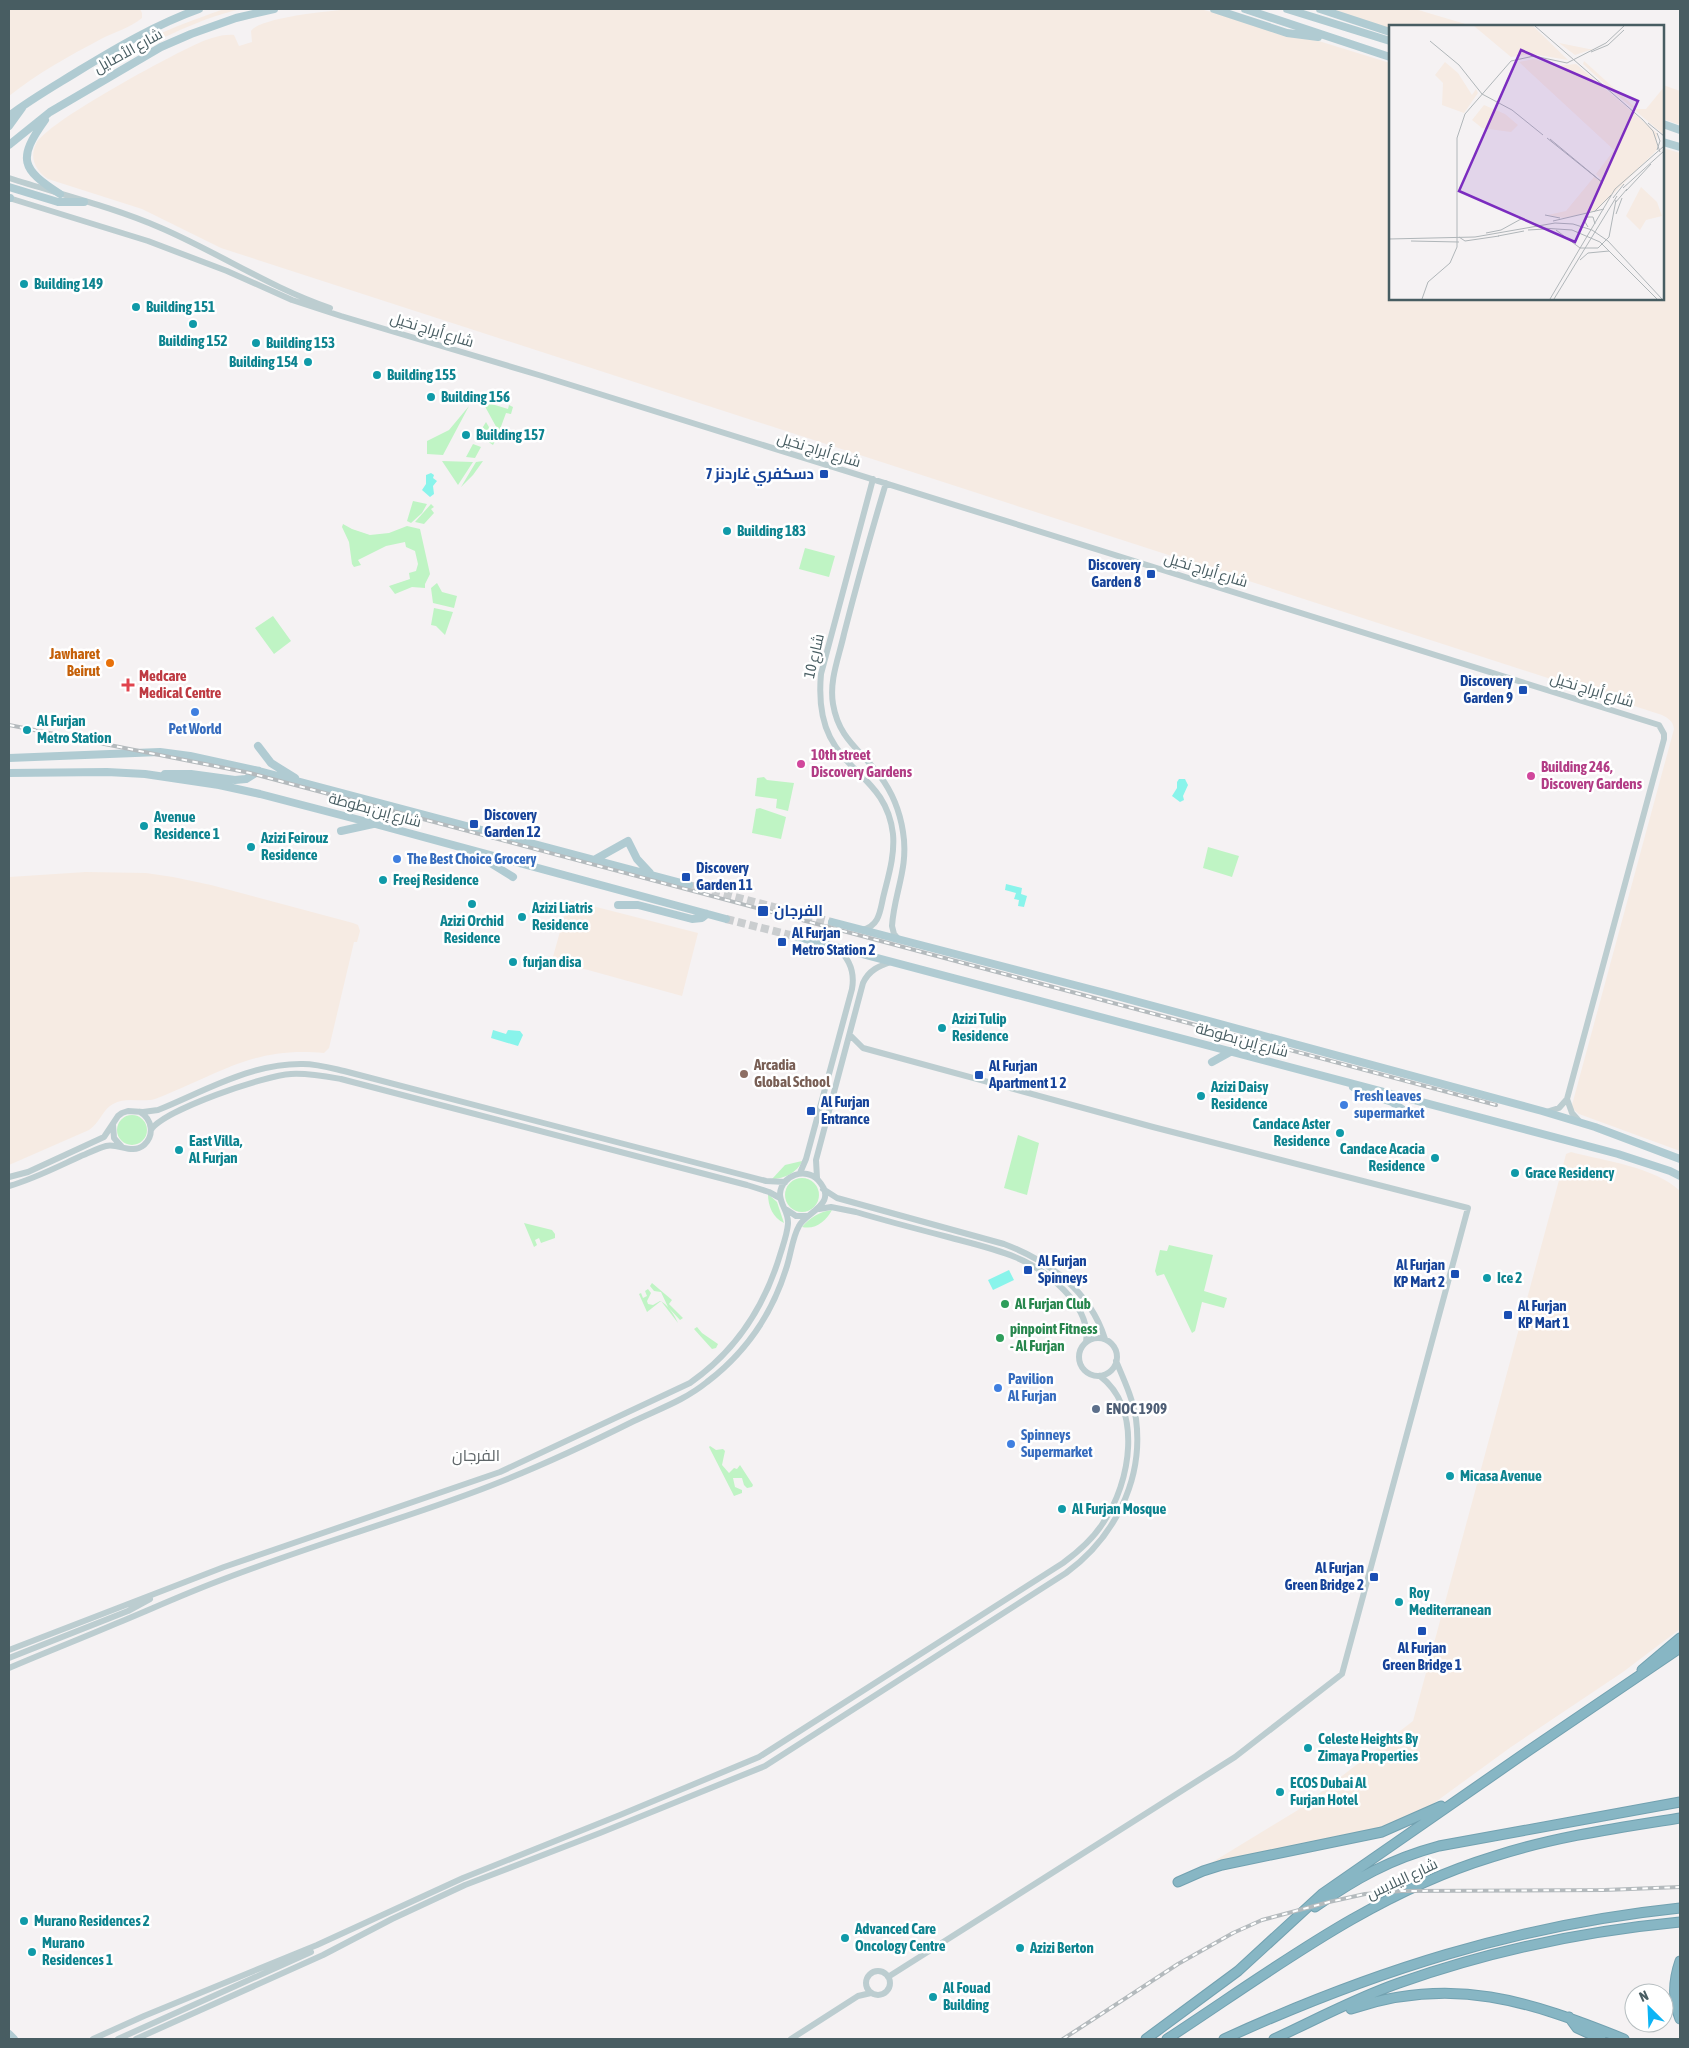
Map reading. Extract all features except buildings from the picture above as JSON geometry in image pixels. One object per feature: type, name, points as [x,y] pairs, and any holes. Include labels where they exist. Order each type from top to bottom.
[{"type":"highway","points":[[1632,1681],[1650,1662],[1680,1638]]},
{"type":"highway","points":[[1146,2039],[1232,1976],[1322,1894],[1680,1648]]},
{"type":"highway","points":[[1295,1920],[1359,1877],[1391,1861],[1418,1852],[1439,1846],[1680,1802]]},
{"type":"highway","points":[[1178,1882],[1222,1865],[1382,1832],[1453,1803]]},
{"type":"highway","name":"شارع اليلايس","points":[[1167,2039],[1339,1926],[1424,1882],[1490,1857],[1531,1845],[1680,1818]]},
{"type":"highway","points":[[1224,2039],[1332,1992],[1457,1950],[1520,1934],[1680,1908]]},
{"type":"highway","points":[[1274,2039],[1398,1984],[1476,1959],[1608,1930],[1680,1922]]},
{"type":"highway","points":[[1680,1961],[1675,1974],[1674,1985],[1676,2008],[1680,2019]]},
{"type":"highway","points":[[1312,2021],[1365,2004],[1400,1996],[1448,1992],[1485,1995],[1526,2004],[1569,2017],[1624,2039]]},
{"type":"highway","points":[[1569,2017],[1577,2028],[1601,2039]]},
{"type":"main road","name":"شارع الأصايل","points":[[9,114],[121,45],[199,9]]},
{"type":"main road","name":"شارع الأصايل","points":[[9,145],[50,112],[161,47],[236,18],[274,9]]},
{"type":"main road","points":[[1214,9],[1287,32],[1314,37],[1325,36]]},
{"type":"main road","points":[[1245,9],[1389,57]]},
{"type":"main road","points":[[1288,9],[1389,41]]},
{"type":"main road","points":[[1320,9],[1389,32]]},
{"type":"main road","points":[[9,126],[24,104]]},
{"type":"main road","points":[[50,112],[29,144],[27,161],[35,177],[60,194]]},
{"type":"main road","points":[[1664,124],[1680,130]]},
{"type":"main road","points":[[1664,142],[1680,147]]},
{"type":"main road","points":[[9,187],[58,202],[84,202]]},
{"type":"main road","points":[[258,746],[264,755],[278,768],[310,785]]},
{"type":"main road","name":"شارع إبن بطوطة","points":[[9,758],[153,752],[190,756],[259,771],[689,885]]},
{"type":"main road","points":[[146,774],[184,773],[235,780],[246,779],[259,771]]},
{"type":"main road","name":"شارع إبن بطوطة","points":[[9,773],[89,772],[146,774],[260,794],[726,919]]},
{"type":"main road","points":[[341,831],[352,830],[366,825],[378,825]]},
{"type":"main road","points":[[594,860],[628,841],[637,859],[652,875]]},
{"type":"main road","points":[[470,851],[513,878]]},
{"type":"main road","points":[[618,905],[638,905],[692,920],[702,918],[707,914]]},
{"type":"main road","name":"شارع إبن بطوطة","points":[[832,922],[1109,994],[1542,1112],[1584,1124],[1680,1158]]},
{"type":"main road","name":"شارع إبن بطوطة","points":[[794,936],[1618,1154],[1670,1170],[1680,1176]]},
{"type":"main road","points":[[1212,1062],[1232,1051]]},
{"type":"main road","points":[[1342,1081],[1365,1094],[1392,1102],[1408,1114]]},
{"type":"main road","points":[[9,2035],[12,2039]]},
{"type":"street","name":"شارع أبراج نخيل","points":[[9,178],[162,228],[291,293],[373,325]]},
{"type":"street","name":"شارع أبراج نخيل","points":[[9,198],[148,241],[227,271],[292,300],[1660,725],[1664,739],[1567,1099]]},
{"type":"street","name":"شارع 10","points":[[862,930],[870,927],[878,918],[891,868],[894,843],[890,820],[880,796],[830,738],[820,708],[821,674],[873,479]]},
{"type":"street","name":"شارع 10","points":[[886,483],[834,673],[832,693],[837,720],[845,736],[880,776],[900,817],[905,847],[902,880],[892,926],[894,934],[900,940]]},
{"type":"street","points":[[856,545],[860,542],[863,544],[864,558]]},
{"type":"street","points":[[894,843],[898,847],[905,847]]},
{"type":"street","points":[[800,1173],[808,1152],[852,990],[853,974],[851,966],[836,947]]},
{"type":"street","points":[[819,1209],[824,1200],[823,1189],[817,1178],[816,1160],[866,978],[874,969],[893,961]]},
{"type":"street","points":[[850,1034],[859,1046],[872,1051],[1153,1127],[1468,1208],[1342,1674],[1235,1757],[888,1977]]},
{"type":"street","points":[[139,1112],[158,1110],[253,1071],[270,1066],[305,1064],[344,1071],[766,1181],[785,1182]]},
{"type":"street","points":[[9,1186],[107,1146],[130,1149],[142,1146],[148,1140],[151,1130],[162,1119],[235,1087],[273,1076],[314,1074],[349,1081],[748,1185],[766,1190],[780,1198]]},
{"type":"street","points":[[1542,1112],[1555,1110],[1562,1106],[1567,1099]]},
{"type":"street","points":[[1567,1099],[1572,1114],[1584,1124]]},
{"type":"street","points":[[9,1177],[28,1172],[98,1140],[108,1133],[114,1121],[122,1113],[133,1110],[139,1112],[148,1119],[151,1130]]},
{"type":"street","points":[[114,1121],[112,1130],[114,1138],[123,1147]]},
{"type":"street","points":[[9,1650],[232,1564],[500,1472],[690,1383],[726,1353],[750,1324],[767,1292],[785,1238],[788,1217],[780,1198],[785,1182],[791,1176],[800,1173],[809,1174],[817,1178]]},
{"type":"street","points":[[136,2039],[316,1958],[392,1919],[465,1885],[760,1768],[791,1750],[1079,1564],[1108,1532],[1132,1480],[1137,1442],[1136,1420],[1131,1398],[1116,1361],[1116,1350],[1105,1339],[1094,1315],[1074,1288],[1048,1265],[1027,1252],[837,1198],[823,1189]]},
{"type":"street","points":[[9,1668],[212,1583],[500,1482],[692,1393],[728,1366],[744,1348],[762,1322],[775,1299],[800,1224],[819,1209],[831,1207],[856,1212],[1001,1252],[1030,1264],[1054,1282],[1075,1304],[1085,1323],[1086,1342]]},
{"type":"street","points":[[785,1209],[796,1216],[809,1216]]},
{"type":"street","points":[[93,2039],[153,2012],[317,1946],[476,1872],[620,1815],[760,1756],[1070,1558],[1094,1535],[1109,1513],[1126,1461],[1127,1432],[1124,1407],[1120,1398],[1114,1389],[1100,1376],[1089,1374],[1079,1362],[1080,1351],[1086,1342],[1095,1338],[1105,1339]]},
{"type":"street","points":[[1100,1376],[1112,1369],[1116,1361]]},
{"type":"street","points":[[9,1658],[135,1608],[159,1592]]},
{"type":"street","points":[[973,1621],[978,1629]]},
{"type":"street","points":[[119,2039],[309,1953],[317,1946]]},
{"type":"street","points":[[791,2039],[858,1996],[866,1986],[867,1978],[874,1972],[882,1972],[888,1977],[890,1985],[886,1992],[877,1995],[871,1993],[858,1996]]},
{"type":"street","points":[[866,1986],[871,1993]]},
{"type":"green space","points":[[482,401],[508,409],[509,405],[513,407],[511,414],[506,413],[499,432]]},
{"type":"green space","points":[[469,406],[443,455],[427,454],[427,441],[449,430]]},
{"type":"green space","points":[[486,422],[496,439],[493,445],[478,435]]},
{"type":"green space","points":[[473,444],[481,447],[475,458],[466,457]]},
{"type":"green space","points":[[442,461],[473,462],[458,485]]},
{"type":"green space","points":[[483,461],[473,475],[461,487],[476,462]]},
{"type":"green space","points":[[413,501],[427,504],[422,513],[411,523],[407,521]]},
{"type":"green space","points":[[431,504],[434,507],[431,509],[434,513],[424,524],[415,522]]},
{"type":"green space","points":[[343,524],[370,535],[389,533],[407,526],[420,529],[430,574],[425,588],[412,587],[395,594],[389,586],[410,579],[409,573],[416,571],[418,564],[415,551],[406,547],[405,542],[386,546],[358,560],[361,565],[354,567],[349,542],[342,527]]},
{"type":"green space","points":[[805,548],[835,556],[829,577],[799,569]]},
{"type":"green space","points":[[437,583],[442,592],[457,596],[454,608],[433,603],[431,588]]},
{"type":"green space","points":[[434,608],[453,612],[445,635],[436,626],[431,625]]},
{"type":"green space","points":[[273,616],[291,641],[274,654],[255,628]]},
{"type":"green space","points":[[764,777],[767,780],[794,783],[788,811],[776,808],[777,799],[755,796],[757,778]]},
{"type":"green space","points":[[760,808],[786,817],[781,839],[752,833],[756,809]]},
{"type":"green space","points":[[1208,847],[1239,856],[1232,877],[1203,868]]},
{"type":"green space","points":[[132,1115],[138,1116],[146,1124],[146,1136],[138,1144],[132,1145],[126,1144],[118,1136],[117,1130],[118,1124],[126,1116]]},
{"type":"green space","points":[[1018,1135],[1039,1143],[1027,1195],[1004,1188]]},
{"type":"green space","points":[[802,1161],[790,1174],[772,1179],[785,1165]]},
{"type":"green space","points":[[802,1178],[814,1183],[819,1195],[814,1207],[802,1212],[790,1207],[785,1195],[790,1183]]},
{"type":"green space","points":[[768,1194],[777,1202],[784,1223],[772,1211]]},
{"type":"green space","points":[[832,1210],[820,1224],[807,1228],[802,1227],[816,1215]]},
{"type":"green space","points":[[524,1223],[552,1230],[555,1238],[541,1243],[539,1238],[535,1240],[537,1245],[534,1247]]},
{"type":"green space","points":[[1169,1245],[1213,1255],[1204,1291],[1227,1298],[1224,1308],[1202,1302],[1195,1331],[1192,1333],[1164,1274],[1157,1276],[1155,1271],[1160,1250],[1167,1251]]},
{"type":"green space","points":[[652,1283],[672,1300],[669,1304],[683,1318],[680,1320],[668,1307],[661,1292],[654,1291],[650,1286]]},
{"type":"green space","points":[[648,1289],[651,1293],[647,1301],[648,1304],[653,1305],[661,1301],[647,1312],[639,1294],[641,1293],[643,1298],[647,1296],[645,1291]]},
{"type":"green space","points":[[662,1302],[671,1310],[678,1323]]},
{"type":"green space","points":[[697,1327],[702,1333],[718,1344],[716,1348],[712,1349],[694,1329]]},
{"type":"green space","points":[[710,1446],[716,1450],[723,1449],[725,1451],[722,1465],[729,1473],[740,1465],[753,1485],[752,1487],[747,1488],[742,1478],[733,1478],[735,1487],[742,1490],[742,1493],[734,1496]]},
{"type":"sand","points":[[9,9],[140,9],[142,18],[132,25],[65,58],[9,96]]},
{"type":"sand","points":[[224,9],[241,9],[189,26],[106,67],[147,40],[177,26]]},
{"type":"sand","points":[[355,9],[1200,9],[1296,34],[1389,63],[1389,300],[1664,300],[1664,148],[1680,153],[1680,1151],[1579,1114],[1573,1109],[1572,1105],[1674,729],[1666,717],[221,248],[142,209],[48,179],[37,168],[33,154],[34,149],[45,134],[62,120],[140,73],[209,39],[234,35],[239,46],[252,42],[251,31],[257,26],[283,18]]},
{"type":"sand","points":[[1317,9],[1415,9],[1469,25],[1389,25],[1389,32]]},
{"type":"sand","points":[[1664,85],[1680,91],[1680,125],[1664,119]]},
{"type":"sand","points":[[86,872],[146,873],[211,885],[353,923],[358,925],[360,931],[357,942],[354,942],[329,1048],[324,1053],[299,1052],[255,1058],[236,1064],[155,1099],[124,1100],[118,1102],[109,1107],[89,1130],[9,1165],[9,877]]},
{"type":"sand","points":[[569,900],[698,933],[682,996],[552,960]]},
{"type":"sand","points":[[1571,1152],[1643,1170],[1670,1183],[1680,1191],[1680,1629],[1623,1672],[1511,1747],[1430,1806],[1380,1827],[1211,1863],[1298,1810],[1413,1721],[1566,1154]]},
{"type":"water","points":[[431,473],[437,481],[433,486],[434,494],[430,497],[422,490],[426,484],[426,475]]},
{"type":"water","points":[[1179,779],[1185,779],[1188,785],[1183,796],[1184,800],[1180,802],[1172,796],[1177,788]]},
{"type":"water","points":[[1006,884],[1022,888],[1021,894],[1027,896],[1024,907],[1018,906],[1019,900],[1014,899],[1016,893],[1005,890]]},
{"type":"water","points":[[493,1030],[506,1034],[508,1030],[520,1031],[523,1035],[518,1046],[491,1038]]},
{"type":"water","points":[[1009,1270],[1014,1280],[993,1290],[988,1280]]},
{"type":"tunnel","points":[[689,885],[832,922]]},
{"type":"tunnel","points":[[726,919],[794,936]]},
{"type":"railway","points":[[9,725],[250,773],[1496,1105]]},
{"type":"railway","points":[[1063,2039],[1178,1964],[1233,1933],[1262,1920],[1329,1902],[1365,1894],[1401,1891],[1605,1890],[1680,1887]]},
{"type":"place","name":"Building 149","points":[[24,284]]},
{"type":"place","name":"Building 151","points":[[136,307]]},
{"type":"place","name":"Building 152","points":[[193,324]]},
{"type":"place","name":"Building 153","points":[[256,343]]},
{"type":"place","name":"Building 154","points":[[308,362]]},
{"type":"place","name":"Building 155","points":[[377,375]]},
{"type":"place","name":"Building 156","points":[[431,397]]},
{"type":"place","name":"Building 157","points":[[466,435]]},
{"type":"place","name":"دسكفري غاردنز 7","points":[[824,474]]},
{"type":"place","name":"Building 183","points":[[727,531]]},
{"type":"place","name":"Discovery Garden 8","points":[[1151,574]]},
{"type":"place","name":"Jawharet Beirut","points":[[110,663]]},
{"type":"place","name":"Medcare Medical Centre","points":[[128,685]]},
{"type":"place","name":"Discovery Garden 9","points":[[1523,690]]},
{"type":"place","name":"Pet World","points":[[195,712]]},
{"type":"place","name":"Al Furjan Metro Station","points":[[27,730]]},
{"type":"place","name":"10th street Discovery Gardens","points":[[801,764]]},
{"type":"place","name":"Building 246, Discovery Gardens","points":[[1531,776]]},
{"type":"place","name":"Discovery Garden 12","points":[[474,824]]},
{"type":"place","name":"Avenue Residence 1","points":[[144,826]]},
{"type":"place","name":"Azizi Feirouz Residence","points":[[251,847]]},
{"type":"place","name":"The Best Choice Grocery","points":[[397,859]]},
{"type":"place","name":"Discovery Garden 11","points":[[686,877]]},
{"type":"place","name":"Freej Residence","points":[[383,880]]},
{"type":"place","name":"Azizi Orchid Residence","points":[[472,904]]},
{"type":"place","name":"الفرجان","points":[[763,911]]},
{"type":"place","name":"Azizi Liatris Residence","points":[[522,917]]},
{"type":"place","name":"Al Furjan Metro Station 2","points":[[782,942]]},
{"type":"place","name":"furjan disa","points":[[513,962]]},
{"type":"place","name":"Azizi Tulip Residence","points":[[942,1028]]},
{"type":"place","name":"Arcadia Global School","points":[[744,1074]]},
{"type":"place","name":"Al Furjan Apartment 1 2","points":[[979,1075]]},
{"type":"place","name":"Azizi Daisy Residence","points":[[1201,1096]]},
{"type":"place","name":"Fresh leaves supermarket","points":[[1344,1105]]},
{"type":"place","name":"Al Furjan Entrance","points":[[811,1111]]},
{"type":"place","name":"Candace Aster Residence","points":[[1340,1133]]},
{"type":"place","name":"East Villa, Al Furjan","points":[[179,1150]]},
{"type":"place","name":"Candace Acacia Residence","points":[[1435,1158]]},
{"type":"place","name":"Grace Residency","points":[[1515,1173]]},
{"type":"place","name":"Al Furjan Spinneys","points":[[1028,1270]]},
{"type":"place","name":"Al Furjan KP Mart 2","points":[[1455,1274]]},
{"type":"place","name":"Ice 2","points":[[1487,1278]]},
{"type":"place","name":"Al Furjan Club","points":[[1005,1304]]},
{"type":"place","name":"Al Furjan KP Mart 1","points":[[1508,1315]]},
{"type":"place","name":"pinpoint Fitness - Al Furjan","points":[[1000,1338]]},
{"type":"place","name":"Pavilion Al Furjan","points":[[998,1388]]},
{"type":"place","name":"ENOC 1909","points":[[1096,1409]]},
{"type":"place","name":"Spinneys Supermarket","points":[[1011,1444]]},
{"type":"place","name":"Micasa Avenue","points":[[1450,1476]]},
{"type":"place","name":"Al Furjan Mosque","points":[[1062,1509]]},
{"type":"place","name":"Al Furjan Green Bridge 2","points":[[1374,1577]]},
{"type":"place","name":"Roy Mediterranean","points":[[1399,1602]]},
{"type":"place","name":"Al Furjan Green Bridge 1","points":[[1422,1631]]},
{"type":"place","name":"Celeste Heights By Zimaya Properties","points":[[1308,1748]]},
{"type":"place","name":"ECOS Dubai Al Furjan Hotel","points":[[1280,1792]]},
{"type":"place","name":"Murano Residences 2","points":[[24,1921]]},
{"type":"place","name":"Advanced Care Oncology Centre","points":[[845,1938]]},
{"type":"place","name":"Azizi Berton","points":[[1020,1948]]},
{"type":"place","name":"Murano Residences 1","points":[[32,1952]]},
{"type":"place","name":"Al Fouad Building","points":[[933,1997]]},
{"type":"district","name":"الفرجان","points":[[476,1455]]}]
